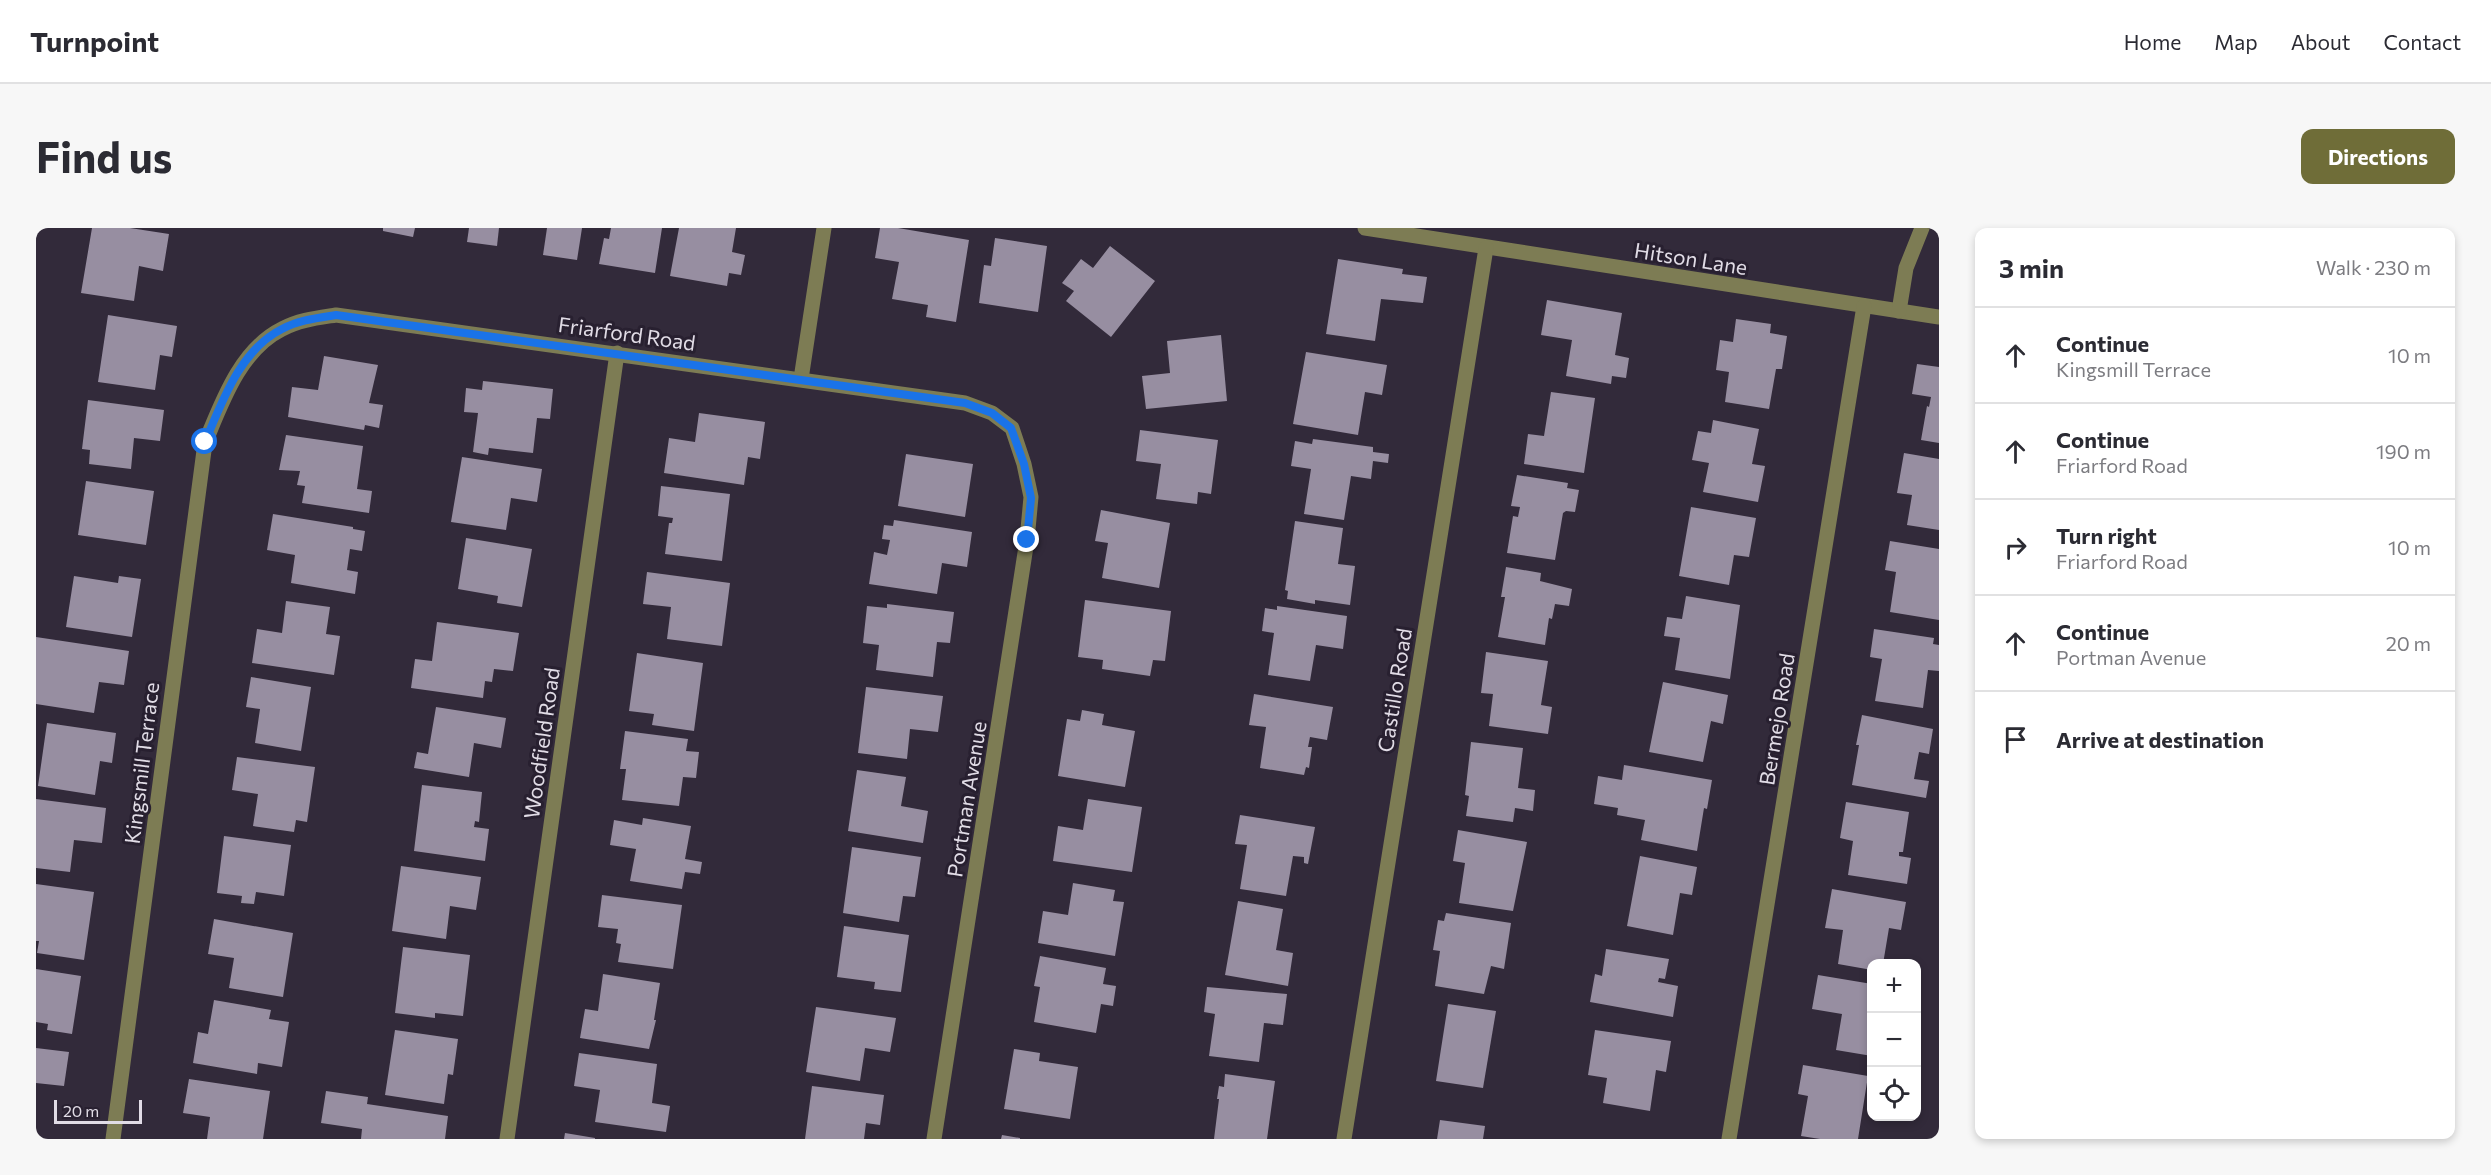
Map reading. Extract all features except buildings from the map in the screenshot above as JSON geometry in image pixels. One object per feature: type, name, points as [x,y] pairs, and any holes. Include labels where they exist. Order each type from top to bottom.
[{"type":"street","points":[[801,379],[824,228]]},
{"type":"street","name":"Hitson Lane","points":[[1365,228],[1939,316]]},
{"type":"street","points":[[1899,311],[1906,268],[1923,228]]},
{"type":"street","name":"Castillo Road","points":[[1344,1139],[1486,248]]},
{"type":"street","name":"Bermejo Road","points":[[1729,1139],[1864,306]]},
{"type":"street","name":"Friarford Road","points":[[225,396],[254,350],[281,329],[309,319],[336,315],[617,352],[965,403],[992,413],[1011,428],[1024,464]]},
{"type":"street","name":"Woodfield Road","points":[[507,1139],[617,352]]},
{"type":"street","name":"Kingsmill Terrace","points":[[113,1139],[205,442],[225,396]]},
{"type":"street","name":"Portman Avenue","points":[[934,1139],[1027,540],[1031,498],[1024,464]]},
{"type":"route","points":[[205,442],[225,396],[254,350],[281,329],[309,319],[336,315],[617,352],[965,403],[992,413],[1011,428],[1024,464],[1031,498],[1027,540]]}]
